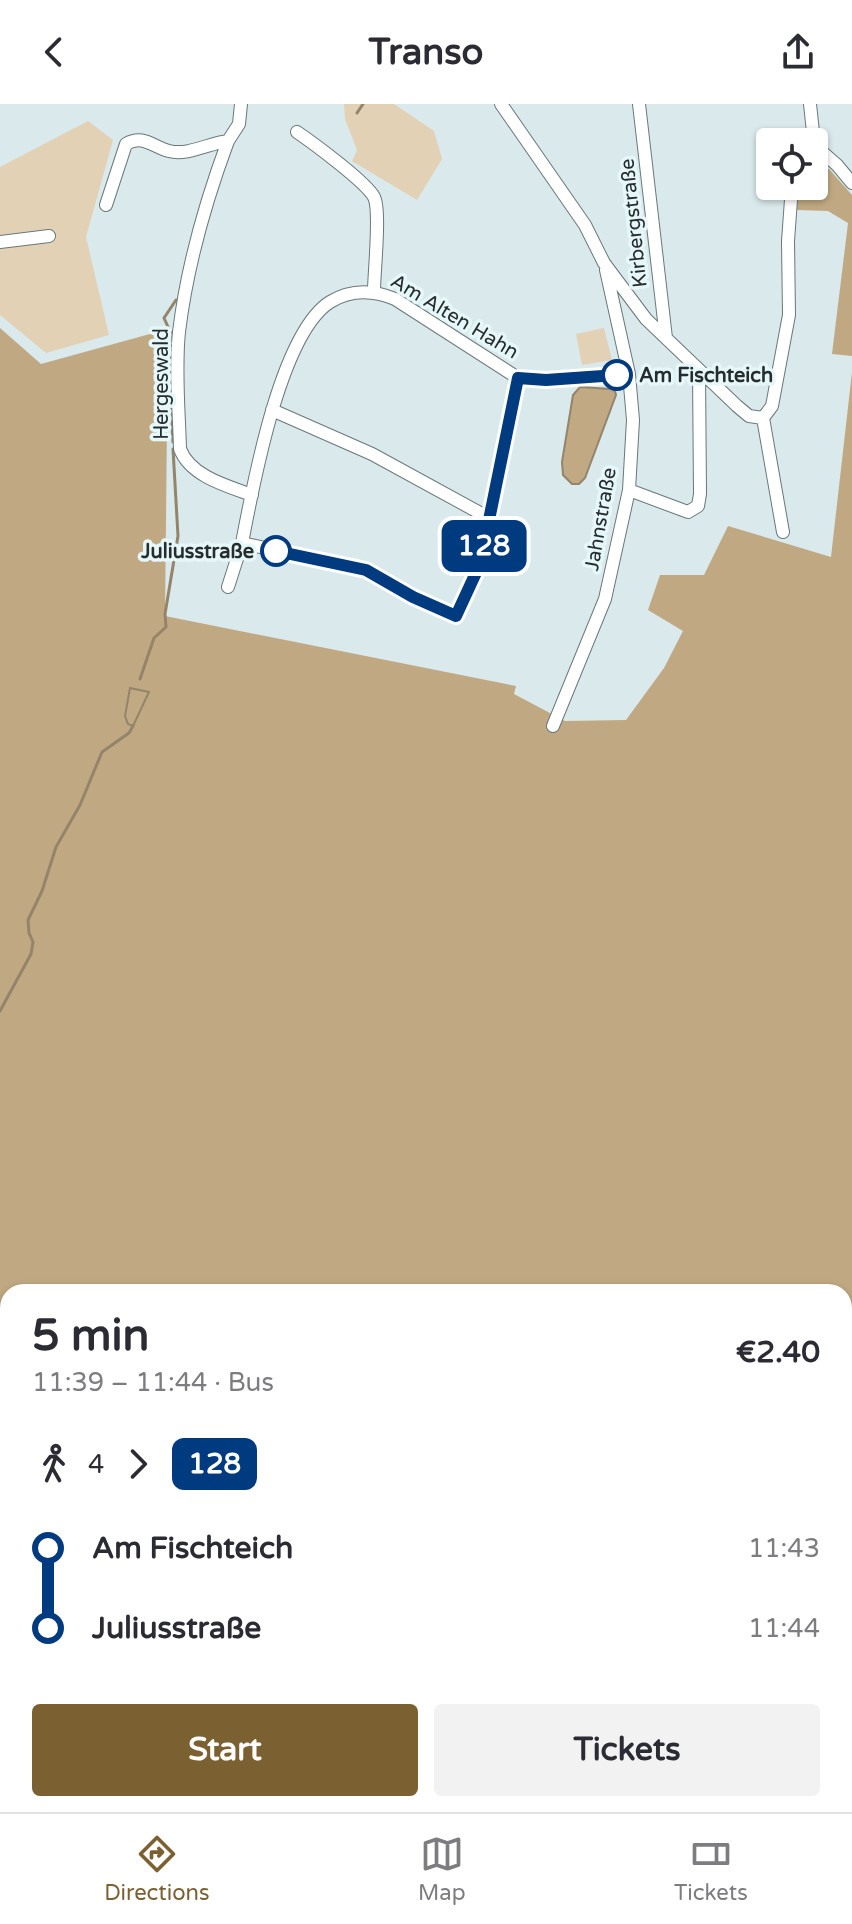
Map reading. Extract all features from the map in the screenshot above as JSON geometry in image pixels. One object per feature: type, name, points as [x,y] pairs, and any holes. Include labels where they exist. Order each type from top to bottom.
[{"type":"street","name":"Hergeswald","points":[[241,104],[239,124],[228,141],[194,249],[179,333],[180,449],[184,459],[204,475],[252,495]]},
{"type":"street","name":"Jahnstraße","points":[[501,104],[585,225],[604,263],[646,319],[749,416],[763,418]]},
{"type":"street","name":"Kirbergstraße","points":[[639,104],[666,338]]},
{"type":"street","points":[[810,104],[813,128]]},
{"type":"street","points":[[297,132],[328,154],[374,196],[377,213],[374,291]]},
{"type":"street","points":[[106,205],[129,141],[146,140],[168,151],[183,152],[228,141]]},
{"type":"street","points":[[828,160],[837,165],[852,183]]},
{"type":"street","points":[[783,532],[763,418],[772,406],[789,315],[791,200]]},
{"type":"street","points":[[0,242],[49,236]]},
{"type":"street","name":"Jahnstraße","points":[[553,726],[605,599],[629,490],[633,420],[629,374],[604,263]]},
{"type":"street","name":"Am Alten Hahn","points":[[242,543],[280,382],[304,333],[320,311],[340,297],[374,291],[395,299],[518,378],[546,380],[629,374]]},
{"type":"street","points":[[629,490],[688,512],[698,506],[699,371]]},
{"type":"street","points":[[228,587],[242,543],[366,570],[413,597],[456,616],[480,564],[518,378]]},
{"type":"street","points":[[272,410],[372,454],[491,519]]},
{"type":"shaded area","points":[[344,104],[394,104],[434,131],[442,159],[417,200],[352,161],[357,150],[345,119]]},
{"type":"shaded area","points":[[88,121],[113,140],[86,237],[109,335],[46,353],[0,315],[0,167]]},
{"type":"shaded area","points":[[828,169],[852,195],[852,356],[832,354],[848,223],[828,211],[797,210],[797,200],[828,200]]},
{"type":"shaded area","points":[[0,328],[41,364],[168,329],[165,616],[516,686],[514,694],[565,721],[626,720],[664,668],[683,631],[648,610],[660,575],[704,575],[728,526],[831,557],[852,372],[852,1284],[0,1284]]},
{"type":"shaded area","points":[[604,328],[612,360],[582,365],[576,334]]},
{"type":"shaded area","points":[[580,387],[611,389],[616,395],[585,478],[579,484],[572,484],[563,475],[562,462],[573,395]]},
{"type":"shaded area","points":[[130,688],[149,692],[133,726],[128,724],[125,716]]},
{"type":"waterway","points":[[357,113],[363,104]]},
{"type":"waterway","points":[[173,338],[164,318],[176,300]]},
{"type":"waterway","points":[[172,346],[169,372],[173,442]]},
{"type":"waterway","points":[[140,679],[154,638],[166,627],[165,614],[178,536],[173,449]]},
{"type":"waterway","points":[[0,1011],[31,954],[33,942],[28,920],[42,891],[56,847],[80,805],[102,752],[129,733],[133,726]]},
{"type":"bus line","name":"128","points":[[276,551],[366,570],[413,597],[456,616],[480,564],[518,378],[546,380],[617,375]]},
{"type":"place","name":"Am Fischteich","points":[[617,375]]},
{"type":"place","name":"Juliusstraße","points":[[276,551]]}]
